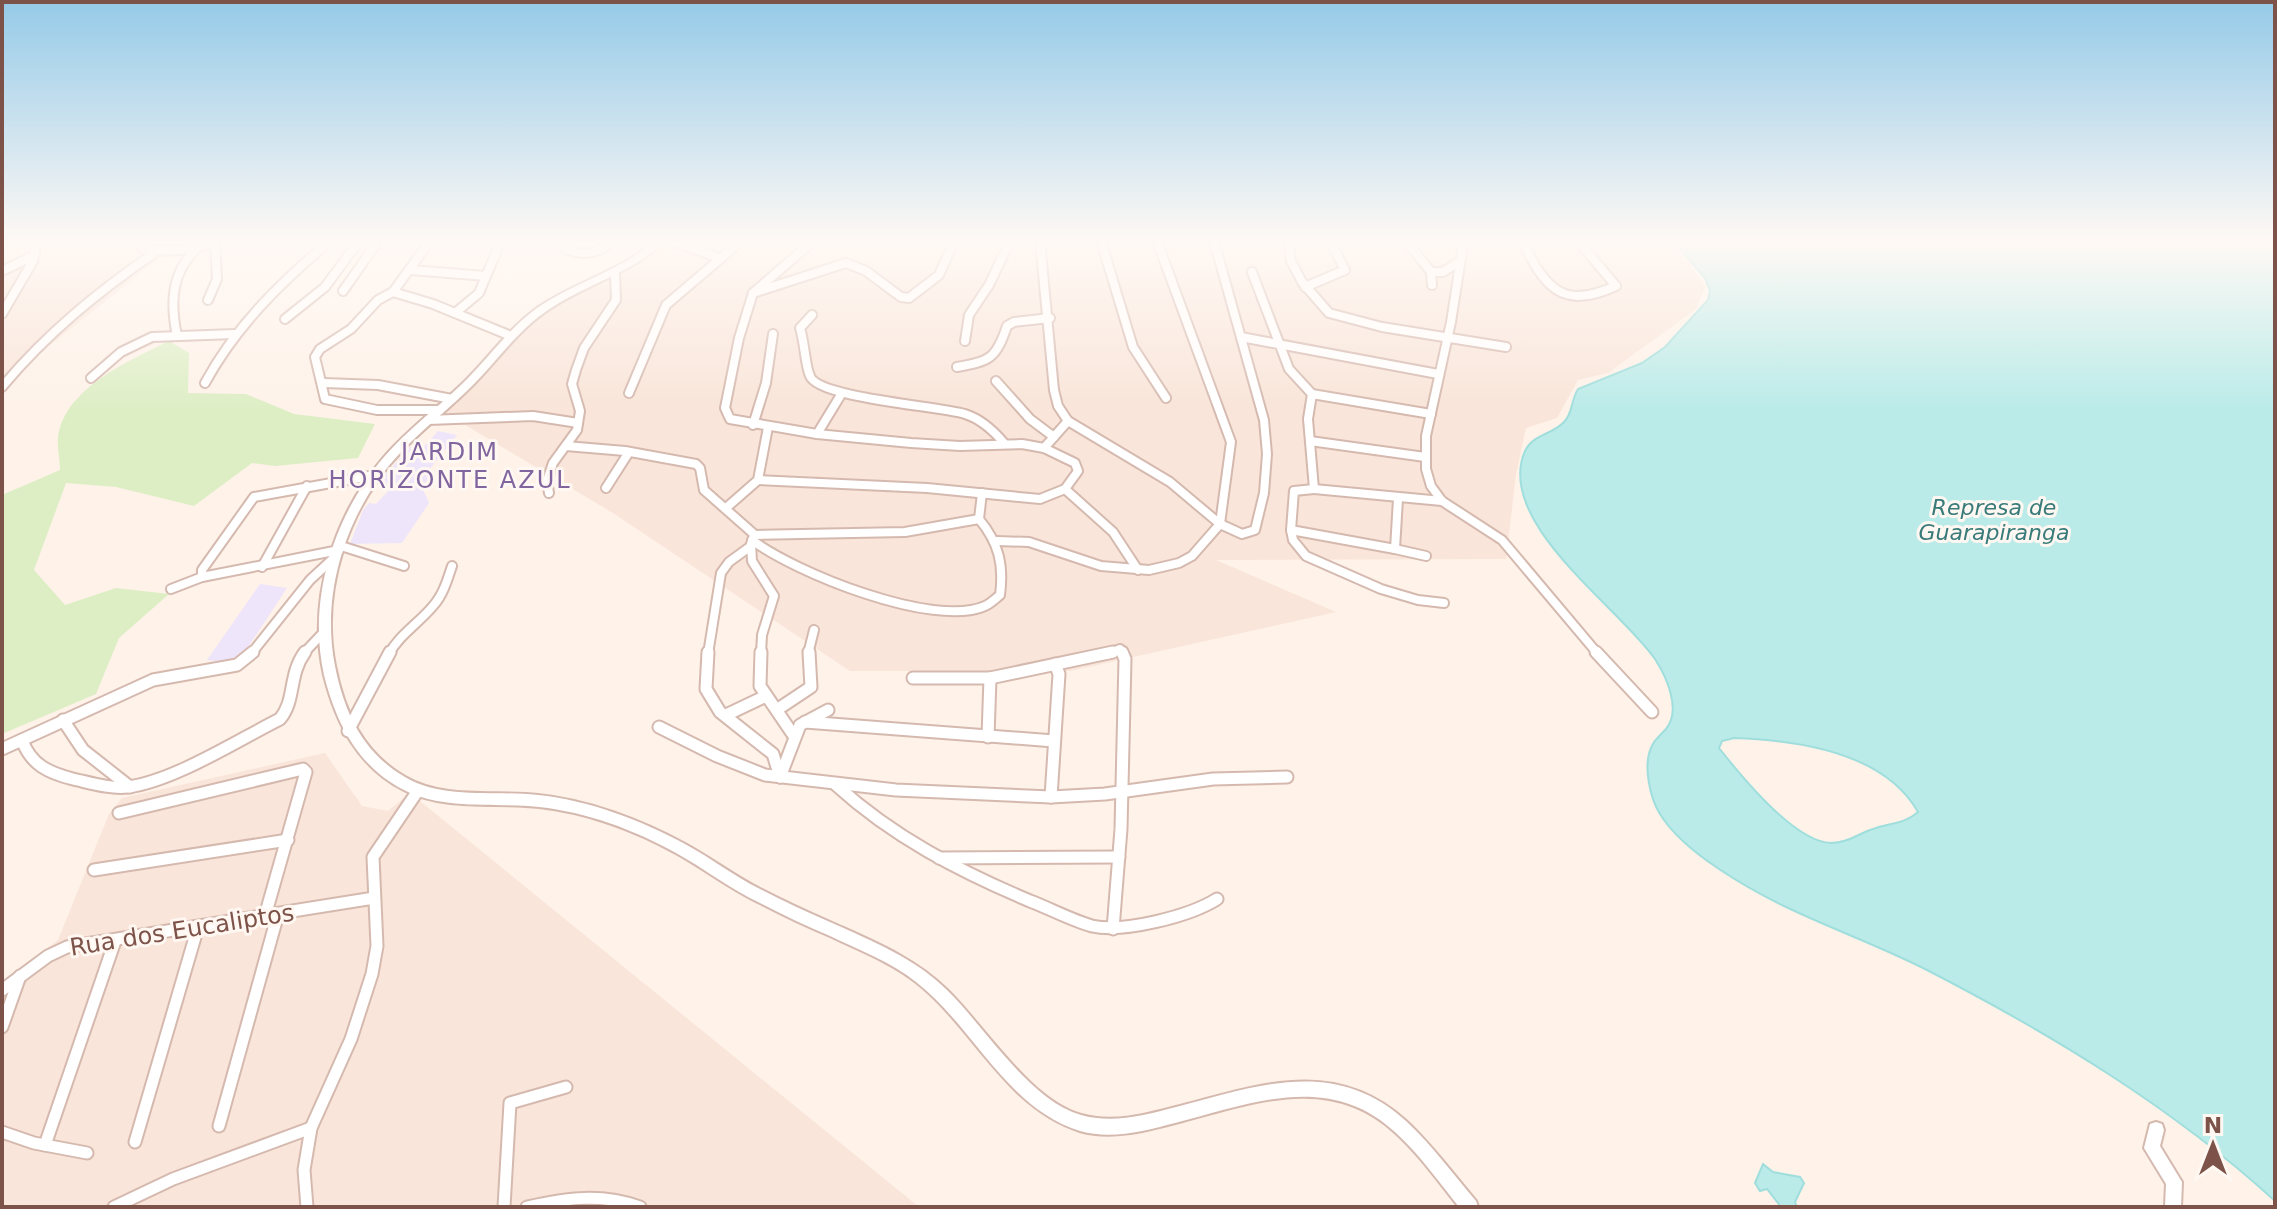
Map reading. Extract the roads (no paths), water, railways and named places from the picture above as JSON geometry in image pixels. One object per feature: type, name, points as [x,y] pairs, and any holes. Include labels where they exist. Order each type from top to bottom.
[{"type":"street","points":[[2,387],[26,357],[71,313],[93,297]]},
{"type":"street","points":[[173,297],[177,336]]},
{"type":"street","points":[[205,383],[217,358],[235,334],[272,297]]},
{"type":"street","points":[[285,319],[312,297]]},
{"type":"street","points":[[385,297],[371,307],[345,334],[320,349],[315,357],[322,370],[324,383],[321,393],[325,399],[377,410],[440,410]]},
{"type":"street","points":[[409,297],[511,336]]},
{"type":"street","points":[[455,313],[475,297]]},
{"type":"street","points":[[563,297],[551,303],[511,336],[375,475],[339,551],[326,598],[324,647],[348,731],[364,752],[417,792],[564,805],[678,847],[733,882],[921,976],[963,1016],[1030,1093],[1054,1113],[1079,1124],[1127,1127],[1265,1092],[1305,1088],[1333,1091],[1377,1108],[1405,1132],[1470,1207]]},
{"type":"street","points":[[549,493],[549,472],[578,423],[580,411],[572,384],[584,348],[616,297]]},
{"type":"street","points":[[629,393],[674,297]]},
{"type":"street","points":[[752,297],[739,338],[725,408],[730,419],[817,434],[960,446],[1004,443],[1044,448],[1075,463],[1078,471],[1065,489],[1040,499],[758,480]]},
{"type":"street","points":[[965,341],[969,315],[981,297]]},
{"type":"street","points":[[1047,297],[1054,390],[1058,406],[1068,421],[1170,482],[1220,524],[1242,534],[1255,530],[1264,493],[1267,454],[1264,420],[1230,297]]},
{"type":"street","points":[[1118,297],[1133,347],[1166,398]]},
{"type":"street","points":[[997,541],[1029,542],[1101,566],[1138,570],[1165,567],[1192,556],[1220,524],[1231,442],[1226,420],[1179,297]]},
{"type":"street","points":[[1262,297],[1289,369],[1312,394],[1431,414]]},
{"type":"street","points":[[1315,297],[1329,313],[1339,317],[1506,347]]},
{"type":"street","points":[[1454,297],[1431,414],[1425,457],[1428,477],[1442,501],[1502,540],[1590,646],[1652,712]]},
{"type":"street","points":[[2,304],[11,299]]},
{"type":"street","points":[[2,314],[11,299]]},
{"type":"street","points":[[812,315],[800,328],[807,348],[810,377],[815,383],[842,393],[965,414],[992,428],[1004,443]]},
{"type":"street","points":[[957,367],[987,362],[1000,348],[1007,326],[1014,322],[1050,318]]},
{"type":"street","points":[[91,378],[135,344],[161,335],[235,334]]},
{"type":"street","points":[[753,425],[766,383],[773,334]]},
{"type":"street","points":[[1241,337],[1438,374]]},
{"type":"street","points":[[996,381],[1030,419],[1054,437]]},
{"type":"street","points":[[324,383],[378,385],[452,399]]},
{"type":"street","points":[[817,434],[842,393]]},
{"type":"street","points":[[1312,394],[1308,419],[1314,489]]},
{"type":"street","points":[[428,420],[533,416],[578,423]]},
{"type":"street","points":[[1044,448],[1068,421]]},
{"type":"street","points":[[726,508],[758,480],[768,427]]},
{"type":"street","points":[[1310,441],[1425,457]]},
{"type":"street","points":[[566,446],[629,452],[696,464],[700,468],[704,490],[726,508],[753,540],[777,558],[839,585],[899,602],[958,612],[989,603],[1003,592],[1005,583],[997,541],[979,519],[982,493]]},
{"type":"street","points":[[606,488],[629,452]]},
{"type":"street","points":[[202,577],[202,570],[254,497],[375,475]]},
{"type":"street","points":[[262,567],[307,486]]},
{"type":"street","points":[[1065,489],[1113,532],[1138,570]]},
{"type":"street","points":[[1442,501],[1314,489],[1294,491],[1291,530],[1293,540],[1306,556],[1381,589],[1444,603]]},
{"type":"street","points":[[1395,549],[1398,499]]},
{"type":"street","points":[[780,777],[773,754],[726,715],[706,689],[710,628],[721,573],[729,562],[753,540],[905,532],[979,519]]},
{"type":"street","points":[[1291,530],[1426,556]]},
{"type":"street","points":[[753,540],[752,561],[774,596],[762,635],[758,669],[760,686],[794,736]]},
{"type":"street","points":[[2,749],[153,680],[237,665],[257,649],[310,580],[339,551]]},
{"type":"street","points":[[171,589],[202,577],[339,551],[404,566]]},
{"type":"street","points":[[348,731],[394,645],[434,605],[445,588],[452,566]]},
{"type":"street","points":[[778,709],[811,687],[807,660],[814,630]]},
{"type":"street","points":[[22,740],[28,757],[39,767],[89,784],[130,787],[280,719],[291,703],[290,681],[299,658],[323,633]]},
{"type":"street","points":[[913,678],[990,678],[1105,656],[1120,649],[1123,653],[1119,857],[1113,929]]},
{"type":"street","points":[[1051,797],[1059,674],[1055,664]]},
{"type":"street","points":[[988,737],[990,678]]},
{"type":"street","points":[[726,715],[766,696]]},
{"type":"street","points":[[780,777],[794,736],[805,722],[828,710]]},
{"type":"street","points":[[63,720],[72,738],[91,759],[130,787]]},
{"type":"street","points":[[805,722],[1054,741]]},
{"type":"street","points":[[659,727],[749,770],[836,785],[1051,797],[1213,779],[1287,777]]},
{"type":"street","points":[[119,813],[299,768],[306,772],[219,1126]]},
{"type":"street","points":[[836,785],[861,810],[934,858],[1073,918],[1113,929],[1203,908],[1217,899]]},
{"type":"street","points":[[307,1207],[304,1170],[311,1128],[351,1039],[372,974],[377,946],[373,857],[417,792]]},
{"type":"street","points":[[94,870],[288,840]]},
{"type":"street","points":[[934,858],[1119,857]]},
{"type":"street","name":"Rua dos Eucaliptos","points":[[2,990],[57,950],[374,898]]},
{"type":"street","points":[[135,1142],[198,927]]},
{"type":"street","points":[[45,1145],[115,941]]},
{"type":"street","points":[[2,1027],[20,976]]},
{"type":"street","points":[[504,1207],[510,1103],[566,1087]]},
{"type":"street","points":[[114,1207],[130,1203],[173,1179],[311,1128]]},
{"type":"street","points":[[2156,1130],[2152,1148],[2174,1182],[2173,1207]]},
{"type":"street","points":[[2,1132],[87,1153]]},
{"type":"street","points":[[527,1207],[593,1196],[612,1197],[640,1207]]},
{"type":"water","name":"Represa de Guarapiranga","points":[[1709,297],[2275,297],[2275,1201],[2195,1134],[2109,1074],[1927,970],[1796,912],[1745,885],[1687,845],[1660,814],[1651,791],[1648,764],[1652,745],[1666,729],[1673,712],[1671,693],[1664,674],[1638,638],[1565,562],[1543,534],[1527,506],[1520,478],[1528,445],[1564,422],[1578,389],[1642,363],[1665,347]],"holes":[[[1734,738],[1784,742],[1836,753],[1884,775],[1903,792],[1918,812],[1902,821],[1842,842],[1817,840],[1801,832],[1770,806],[1719,748],[1722,741]]]},
{"type":"water","points":[[1763,1164],[1773,1172],[1800,1177],[1804,1183],[1795,1202],[1797,1207],[1781,1207],[1767,1189],[1760,1191],[1755,1183]]},
{"type":"district","name":"JARDIM HORIZONTE AZUL","points":[[450,466]]}]
